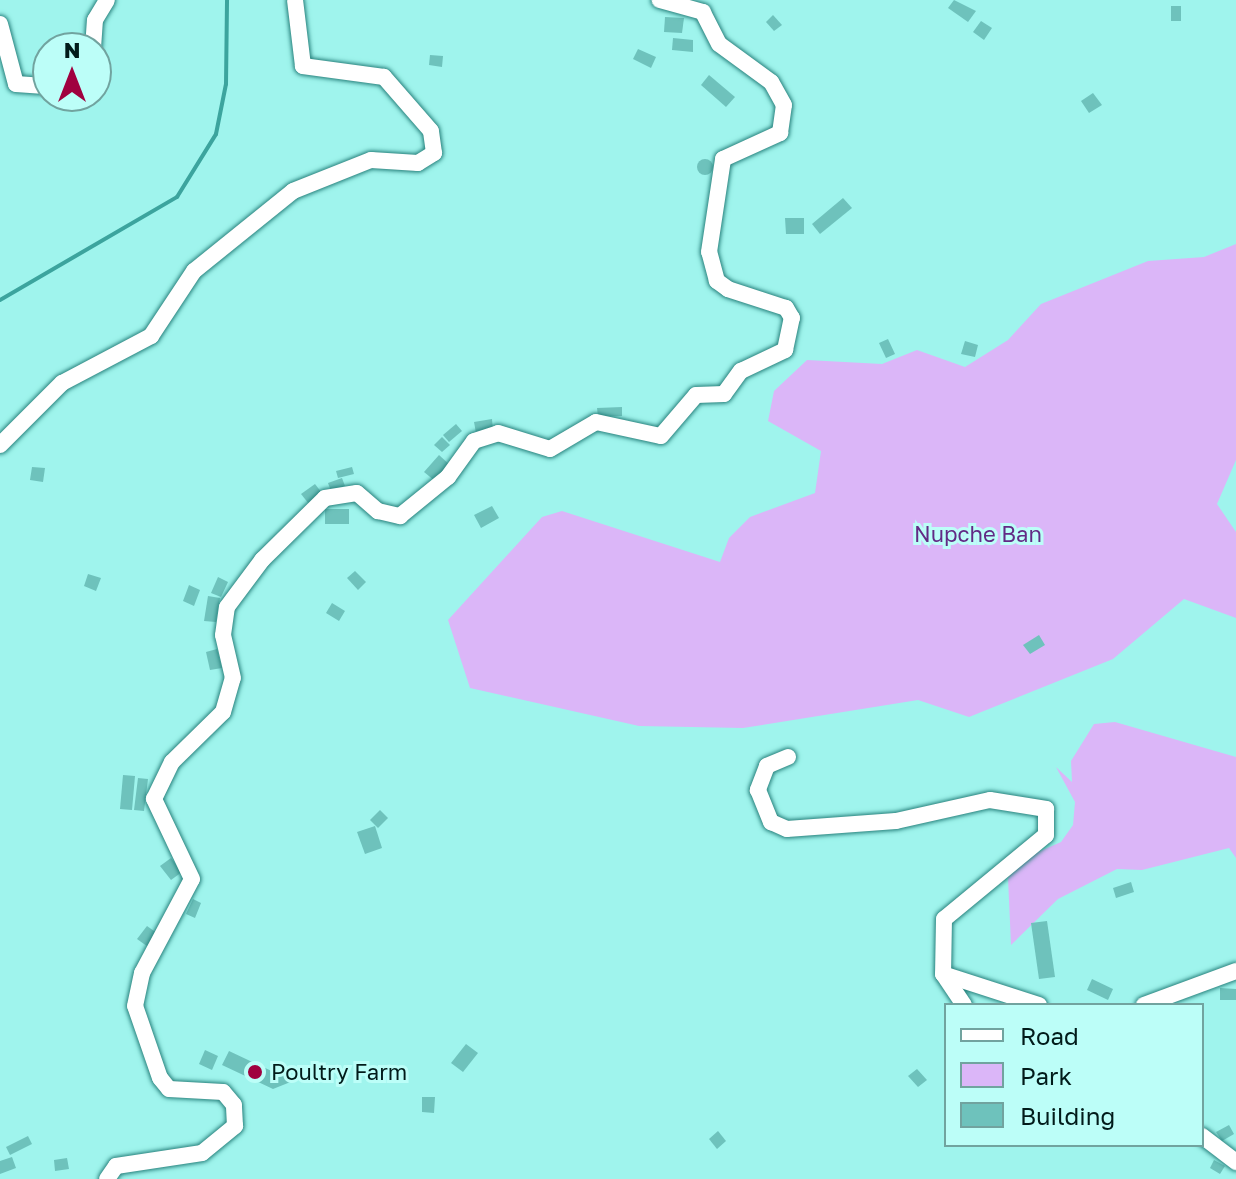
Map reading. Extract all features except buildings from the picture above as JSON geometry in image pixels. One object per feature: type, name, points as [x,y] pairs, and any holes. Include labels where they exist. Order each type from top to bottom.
[{"type":"street","points":[[94,32],[95,20],[107,0]]},
{"type":"street","points":[[0,445],[62,383],[151,336],[194,271],[293,191],[371,160],[418,163],[434,153],[431,131],[384,77],[303,66],[295,0]]},
{"type":"street","points":[[107,1179],[116,1166],[202,1153],[235,1126],[234,1105],[223,1092],[179,1091],[160,1078],[135,1006],[142,973],[192,879],[154,799],[172,762],[223,712],[233,678],[223,635],[227,607],[262,560],[325,498],[357,493],[378,511],[400,516],[448,477],[474,441],[498,433],[550,449],[596,422],[661,436],[696,395],[724,394],[741,371],[785,350],[792,318],[786,308],[728,289],[712,271],[709,252],[723,159],[780,133],[784,105],[771,82],[719,44],[703,12],[660,0]]},
{"type":"street","points":[[0,24],[16,84],[32,85]]},
{"type":"street","points":[[788,757],[767,766],[758,790],[771,822],[787,829],[896,821],[990,800],[1046,809],[1046,835],[944,919],[943,974],[963,1003]]},
{"type":"street","points":[[1149,1003],[1236,971]]},
{"type":"street","points":[[943,974],[1033,1003]]},
{"type":"street","points":[[1204,1138],[1236,1162]]},
{"type":"green space","name":"Nupche Ban","points":[[1236,244],[1236,460],[1217,504],[1236,532],[1236,618],[1184,599],[1113,659],[969,717],[918,700],[743,728],[639,726],[470,688],[448,620],[542,517],[562,511],[720,562],[729,538],[750,517],[815,493],[821,451],[768,421],[774,391],[807,360],[882,364],[917,350],[965,367],[1008,340],[1041,304],[1148,261],[1204,257]]},
{"type":"green space","points":[[1115,722],[1236,757],[1236,858],[1229,848],[1142,870],[1117,869],[1058,899],[1011,945],[1008,878],[1022,859],[1061,842],[1073,825],[1075,802],[1056,767],[1072,782],[1071,761],[1094,724]]},
{"type":"waterway","points":[[0,300],[177,197],[216,134],[226,84],[227,0]]},
{"type":"place","name":"Poultry Farm","points":[[255,1072]]}]
